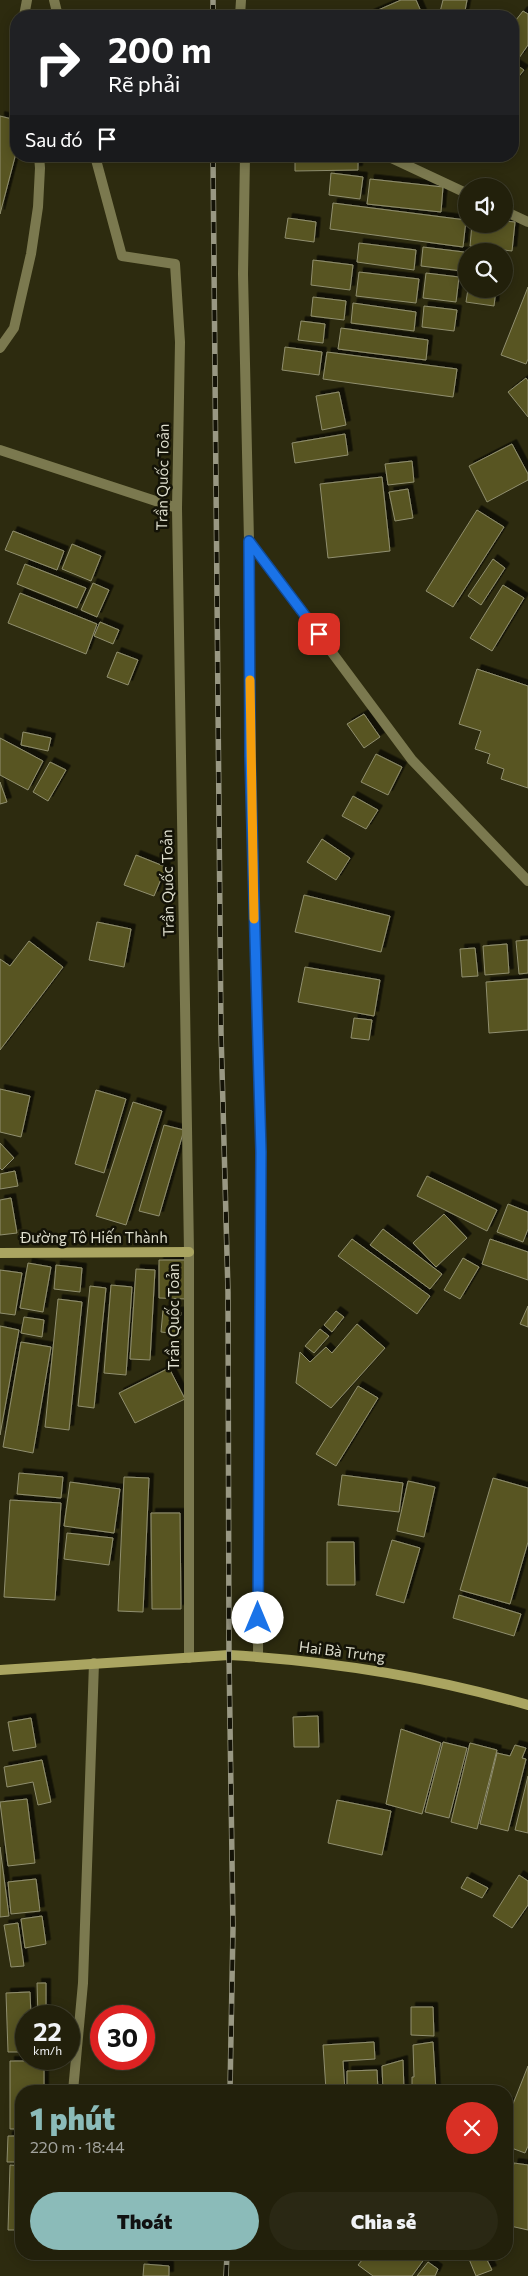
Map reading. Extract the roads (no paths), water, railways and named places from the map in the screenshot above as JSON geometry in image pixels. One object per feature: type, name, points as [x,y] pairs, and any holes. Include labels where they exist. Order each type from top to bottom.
[{"type":"main road","name":"Đường Tô Hiến Thành","points":[[0,1253],[188,1252]]},
{"type":"main road","name":"Hai Bà Trưng","points":[[0,1670],[229,1655],[400,1674],[528,1706]]},
{"type":"street","points":[[0,348],[14,328],[31,254],[38,207],[40,162]]},
{"type":"street","name":"Trần Quốc Toản","points":[[97,162],[122,256],[175,264],[180,342],[177,508],[188,1252],[189,1658]]},
{"type":"street","points":[[246,162],[243,274],[249,541],[250,756],[261,1152],[258,1657]]},
{"type":"street","points":[[400,162],[458,189]]},
{"type":"street","points":[[513,215],[528,222]]},
{"type":"street","points":[[0,450],[177,508]]},
{"type":"street","points":[[249,541],[412,760],[528,881]]},
{"type":"street","points":[[74,2085],[84,1983],[94,1663]]},
{"type":"railway","points":[[213,0],[213,10]]},
{"type":"railway","points":[[213,162],[221,1032],[228,1292],[229,1655],[233,1928],[230,2085]]},
{"type":"railway","points":[[226,2276],[227,2260]]}]
